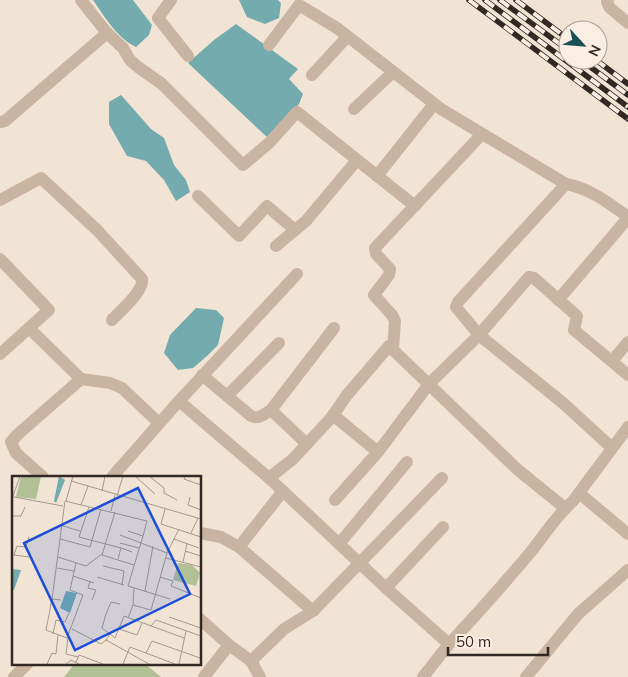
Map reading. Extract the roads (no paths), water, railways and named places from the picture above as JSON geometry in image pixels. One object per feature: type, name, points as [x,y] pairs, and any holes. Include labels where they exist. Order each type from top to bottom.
[{"type":"street","points":[[81,0],[107,33],[123,48],[130,60],[138,68],[162,84],[244,165],[269,144],[298,112],[415,206]]},
{"type":"street","points":[[171,0],[158,18],[188,56]]},
{"type":"street","points":[[608,0],[610,8],[628,23]]},
{"type":"street","points":[[269,45],[295,3],[337,28],[434,104],[566,184],[579,186],[609,203],[628,218],[558,300]]},
{"type":"street","points":[[0,122],[5,121],[107,33]]},
{"type":"street","points":[[312,76],[347,36]]},
{"type":"street","points":[[354,109],[392,72]]},
{"type":"street","points":[[377,176],[434,104]]},
{"type":"street","points":[[393,349],[394,318],[374,295],[390,269],[376,254],[375,248],[482,134]]},
{"type":"street","points":[[276,246],[306,221],[357,160]]},
{"type":"street","points":[[0,200],[41,178],[97,230],[143,282],[139,292],[112,320]]},
{"type":"street","points":[[566,184],[458,302],[456,307],[479,334],[563,403],[612,448]]},
{"type":"street","points":[[198,196],[239,236],[267,206],[295,230]]},
{"type":"street","points":[[0,259],[49,310],[0,354]]},
{"type":"street","points":[[119,475],[159,422],[298,274]]},
{"type":"street","points":[[335,500],[378,452],[429,384],[479,334],[529,277],[534,278],[577,316],[574,330],[628,375]]},
{"type":"street","points":[[29,328],[82,379],[110,383],[122,388],[159,422]]},
{"type":"street","points":[[202,376],[254,417],[260,417],[271,410],[334,328]]},
{"type":"street","points":[[612,361],[628,342]]},
{"type":"street","points":[[227,396],[279,343]]},
{"type":"street","points":[[270,478],[293,459],[334,415],[347,395],[390,346],[518,470],[565,508]]},
{"type":"street","points":[[42,476],[12,449],[11,442],[82,379]]},
{"type":"street","points":[[179,401],[270,478],[386,588],[449,644]]},
{"type":"street","points":[[271,410],[307,444]]},
{"type":"street","points":[[334,415],[378,452]]},
{"type":"street","points":[[423,677],[449,644],[501,588],[579,493],[628,426]]},
{"type":"street","points":[[339,544],[407,462]]},
{"type":"street","points":[[250,661],[284,629],[313,611],[442,478]]},
{"type":"street","points":[[239,547],[283,491]]},
{"type":"street","points":[[579,493],[628,534]]},
{"type":"street","points":[[386,588],[443,527]]},
{"type":"street","points":[[201,533],[222,537],[239,547],[313,611]]},
{"type":"street","points":[[526,677],[578,614],[628,570]]},
{"type":"street","points":[[201,620],[250,661],[260,677]]},
{"type":"street","points":[[204,677],[229,645]]},
{"type":"street","points":[[14,677],[27,664]]},
{"type":"water","points":[[93,0],[133,0],[152,25],[149,35],[136,47],[129,43],[112,26]]},
{"type":"water","points":[[239,0],[278,0],[281,3],[279,18],[265,24],[247,17]]},
{"type":"water","points":[[236,24],[298,69],[289,79],[303,94],[299,104],[268,138],[188,63]]},
{"type":"water","points":[[121,95],[151,129],[164,138],[174,165],[186,180],[190,192],[176,201],[164,180],[146,161],[127,156],[109,124],[109,102]]},
{"type":"water","points":[[196,308],[216,310],[224,318],[218,345],[193,368],[178,370],[164,353],[170,335]]},
{"type":"railway","points":[[469,0],[628,119]]},
{"type":"railway","points":[[485,0],[628,107]]},
{"type":"railway","points":[[500,0],[558,43]]},
{"type":"railway","points":[[516,0],[558,32]]},
{"type":"railway","points":[[608,69],[628,84]]},
{"type":"railway","points":[[594,70],[628,95]]}]
